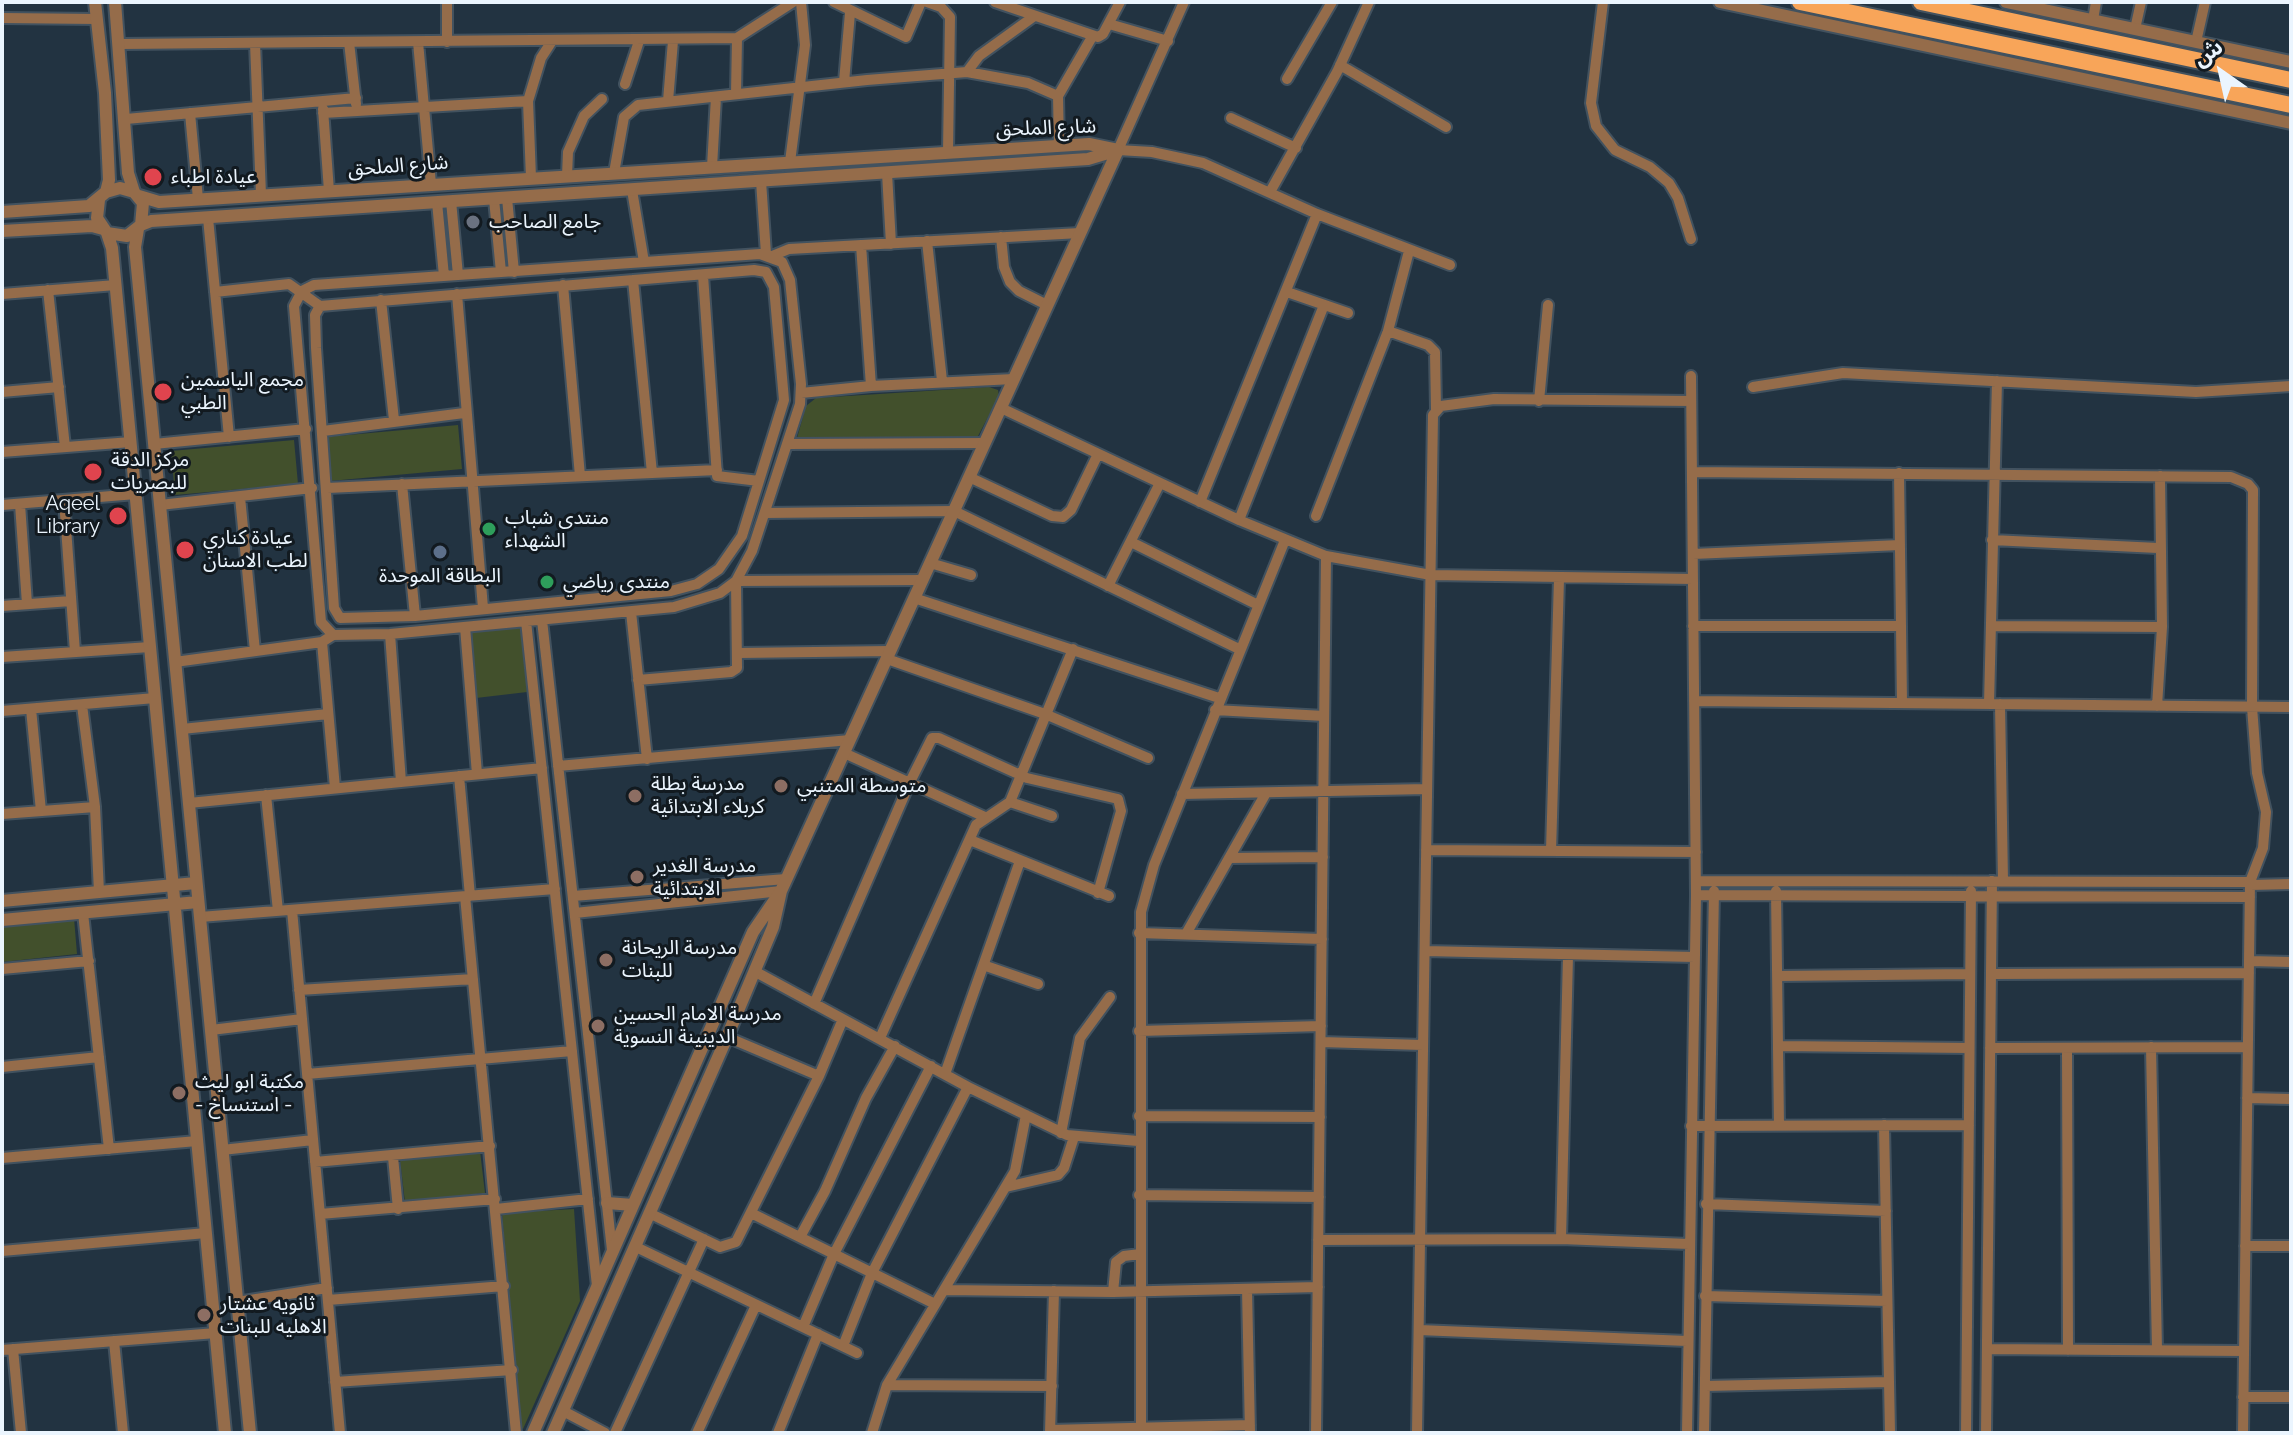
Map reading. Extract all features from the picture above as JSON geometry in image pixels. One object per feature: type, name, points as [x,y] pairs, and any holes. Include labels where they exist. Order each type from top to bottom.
[{"type":"main road","points":[[1800,2],[2291,105]]},
{"type":"main road","points":[[1921,2],[2291,80]]},
{"type":"main road","points":[[2083,61],[2091,48],[2087,37]]},
{"type":"main road","points":[[2132,72],[2129,60],[2137,48]]},
{"type":"street","points":[[95,2],[105,93],[109,180],[97,218],[105,231],[116,285],[225,1433]]},
{"type":"street","points":[[115,2],[121,44],[128,173],[145,210],[135,247],[250,1433]]},
{"type":"street","points":[[447,2],[447,42]]},
{"type":"street","points":[[121,44],[737,38],[793,2]]},
{"type":"street","points":[[790,162],[805,45],[801,2]]},
{"type":"street","points":[[834,2],[850,13],[906,37],[924,2],[941,7],[950,17],[948,152]]},
{"type":"street","points":[[995,2],[1092,37],[1103,34],[1120,2]]},
{"type":"street","points":[[533,1433],[753,932],[784,885],[1184,2]]},
{"type":"street","points":[[1287,79],[1332,2]]},
{"type":"street","points":[[1270,192],[1340,65],[1369,2]]},
{"type":"street","points":[[1603,2],[1591,103],[1596,126],[1609,145],[1650,167],[1669,183],[1678,198],[1691,239]]},
{"type":"street","points":[[1720,2],[2291,123]]},
{"type":"street","points":[[2006,2],[2041,6],[2291,62]]},
{"type":"street","points":[[2093,20],[2096,2]]},
{"type":"street","points":[[2135,29],[2141,2]]},
{"type":"street","points":[[2196,42],[2205,2]]},
{"type":"street","points":[[844,82],[850,13]]},
{"type":"street","points":[[967,72],[979,56],[1033,17]]},
{"type":"street","points":[[2,18],[97,19]]},
{"type":"street","points":[[1109,24],[1168,41]]},
{"type":"street","points":[[1059,146],[1058,96],[1092,37]]},
{"type":"street","points":[[736,94],[737,38]]},
{"type":"street","points":[[531,178],[528,101],[541,58],[552,41]]},
{"type":"street","points":[[625,84],[639,41]]},
{"type":"street","points":[[668,101],[673,41]]},
{"type":"street","points":[[349,42],[357,112]]},
{"type":"street","points":[[418,42],[431,184]]},
{"type":"street","points":[[255,43],[261,195]]},
{"type":"street","points":[[1340,65],[1446,127]]},
{"type":"street","points":[[614,173],[624,117],[638,105],[967,72],[1028,83],[1058,96]]},
{"type":"street","points":[[712,167],[716,97]]},
{"type":"street","points":[[322,107],[356,98]]},
{"type":"street","points":[[557,194],[568,152],[584,116],[602,99]]},
{"type":"street","points":[[126,119],[258,107],[322,107],[357,112],[528,101]]},
{"type":"street","points":[[322,107],[329,191]]},
{"type":"street","points":[[190,113],[198,199]]},
{"type":"street","points":[[1231,118],[1296,148]]},
{"type":"street","name":"شارع الملحق","points":[[137,194],[159,202],[948,152],[1097,144],[1118,150]]},
{"type":"street","points":[[1118,150],[1191,160],[1317,214],[1450,265]]},
{"type":"street","name":"شارع الملحق","points":[[140,227],[151,221],[1095,159],[1118,150]]},
{"type":"street","points":[[887,173],[891,244]]},
{"type":"street","points":[[582,175],[579,184],[583,193]]},
{"type":"street","points":[[761,181],[769,255]]},
{"type":"street","points":[[2,212],[85,206],[120,188],[137,194]]},
{"type":"street","points":[[632,190],[644,262]]},
{"type":"street","points":[[500,198],[514,272]]},
{"type":"street","points":[[500,198],[501,272]]},
{"type":"street","points":[[451,201],[458,275]]},
{"type":"street","points":[[437,202],[444,276]]},
{"type":"street","points":[[1200,502],[1317,214]]},
{"type":"street","points":[[208,218],[229,437]]},
{"type":"street","points":[[2,231],[92,226],[120,237],[140,227]]},
{"type":"street","points":[[333,635],[321,622],[312,488],[294,306],[302,291],[314,285],[769,255],[789,249],[1080,233]]},
{"type":"street","points":[[1001,237],[1004,267],[1010,282],[1019,291],[1047,305]]},
{"type":"street","points":[[927,241],[942,381]]},
{"type":"street","points":[[861,245],[871,386]]},
{"type":"street","points":[[1316,516],[1388,331],[1409,251]]},
{"type":"street","points":[[638,680],[731,672],[739,664],[736,581],[765,513],[801,393],[790,280],[782,262],[769,255]]},
{"type":"street","points":[[589,266],[590,283]]},
{"type":"street","points":[[215,292],[289,284],[320,306],[761,270],[772,281],[784,400],[736,548],[709,577],[684,588],[599,598],[415,616],[340,618]]},
{"type":"street","points":[[703,275],[717,476],[759,481]]},
{"type":"street","points":[[633,280],[652,473]]},
{"type":"street","points":[[2,294],[116,285]]},
{"type":"street","points":[[563,285],[580,476]]},
{"type":"street","points":[[48,290],[65,447]]},
{"type":"street","points":[[1287,292],[1348,313]]},
{"type":"street","points":[[457,294],[464,413],[483,608]]},
{"type":"street","points":[[381,300],[394,420]]},
{"type":"street","points":[[1239,520],[1324,305]]},
{"type":"street","points":[[1539,401],[1548,305]]},
{"type":"street","points":[[320,306],[315,315],[334,608],[340,618]]},
{"type":"street","points":[[1388,331],[1428,345],[1435,352],[1417,1433]]},
{"type":"street","points":[[1753,387],[1843,373],[1917,380],[2212,392],[2291,386]]},
{"type":"street","points":[[1687,1433],[1696,895],[1691,376]]},
{"type":"street","points":[[801,393],[942,381],[1014,379]]},
{"type":"street","points":[[1986,1433],[1992,896],[1998,881],[1991,626],[1997,381]]},
{"type":"street","points":[[2,392],[59,387]]},
{"type":"street","points":[[1436,410],[1494,399],[1691,401]]},
{"type":"street","points":[[1001,408],[1239,520],[1326,556],[1431,575],[1693,579]]},
{"type":"street","points":[[323,431],[464,413]]},
{"type":"street","points":[[154,444],[306,429]]},
{"type":"street","points":[[2,452],[131,442]]},
{"type":"street","points":[[788,444],[985,443]]},
{"type":"street","points":[[969,477],[1052,516],[1063,517],[1071,510],[1098,454]]},
{"type":"street","points":[[763,469],[779,472]]},
{"type":"street","points":[[327,488],[717,470]]},
{"type":"street","points":[[1692,472],[2231,477],[2248,484],[2253,490],[2252,707],[2257,773],[2266,812],[2263,848],[2250,888],[2243,1433]]},
{"type":"street","points":[[1899,473],[1902,703]]},
{"type":"street","points":[[2157,706],[2162,627],[2158,548],[2160,476]]},
{"type":"street","points":[[1108,586],[1160,483]]},
{"type":"street","points":[[402,484],[415,616]]},
{"type":"street","points":[[160,505],[312,488]]},
{"type":"street","points":[[2,505],[136,494]]},
{"type":"street","points":[[240,497],[255,651]]},
{"type":"street","points":[[64,500],[75,652]]},
{"type":"street","points":[[20,504],[27,604]]},
{"type":"street","points":[[765,513],[954,511],[1239,649]]},
{"type":"street","points":[[1140,1430],[1139,933],[1146,888],[1219,698],[1285,540]]},
{"type":"street","points":[[1992,540],[2158,548]]},
{"type":"street","points":[[1131,542],[1258,605]]},
{"type":"street","points":[[1693,554],[1900,545]]},
{"type":"street","points":[[1316,1433],[1326,556]]},
{"type":"street","points":[[930,563],[971,575]]},
{"type":"street","points":[[1551,851],[1559,579]]},
{"type":"street","points":[[175,662],[322,642],[333,635],[390,634],[631,612],[708,600],[736,581],[923,580]]},
{"type":"street","points":[[599,598],[600,615]]},
{"type":"street","points":[[914,598],[1219,698]]},
{"type":"street","points":[[2,606],[71,601]]},
{"type":"street","points":[[631,612],[647,759]]},
{"type":"street","points":[[333,635],[340,618]]},
{"type":"street","points":[[542,620],[613,1252]]},
{"type":"street","points":[[526,621],[597,1286]]},
{"type":"street","points":[[1693,626],[1901,626]]},
{"type":"street","points":[[1991,626],[2162,627]]},
{"type":"street","points":[[465,627],[477,774]]},
{"type":"street","points":[[390,634],[401,782]]},
{"type":"street","points":[[322,642],[335,788]]},
{"type":"street","points":[[2,657],[150,647]]},
{"type":"street","points":[[880,1038],[970,840],[985,817],[1010,802],[1073,649]]},
{"type":"street","points":[[739,653],[888,655],[1045,714],[1148,758]]},
{"type":"street","points":[[2,711],[155,698]]},
{"type":"street","points":[[1694,701],[2291,707]]},
{"type":"street","points":[[82,705],[95,807],[99,892]]},
{"type":"street","points":[[31,709],[41,811]]},
{"type":"street","points":[[1215,710],[1324,716]]},
{"type":"street","points":[[182,729],[328,714]]},
{"type":"street","points":[[814,1004],[910,782],[928,743],[935,738],[1020,776],[1115,797],[1121,803],[1104,895],[970,840]]},
{"type":"street","points":[[558,766],[850,740]]},
{"type":"street","points":[[844,753],[985,817]]},
{"type":"street","points":[[189,803],[542,768]]},
{"type":"street","points":[[459,776],[473,979],[516,1433]]},
{"type":"street","points":[[1182,794],[1427,789]]},
{"type":"street","points":[[1186,934],[1266,793]]},
{"type":"street","points":[[266,795],[278,911]]},
{"type":"street","points":[[1010,802],[1052,816]]},
{"type":"street","points":[[2,814],[95,807]]},
{"type":"street","points":[[1426,850],[1696,852]]},
{"type":"street","points":[[1229,858],[1323,857]]},
{"type":"street","points":[[945,1074],[986,966],[1020,861]]},
{"type":"street","points":[[1696,881],[1998,881],[2250,888]]},
{"type":"street","points":[[1704,1433],[1714,881]]},
{"type":"street","points":[[1775,881],[1779,1126]]},
{"type":"street","points":[[1868,881],[1869,896]]},
{"type":"street","points":[[1966,1433],[1971,881]]},
{"type":"street","points":[[2,901],[196,883]]},
{"type":"street","points":[[1696,895],[1992,896],[2291,884]]},
{"type":"street","points":[[573,896],[784,885]]},
{"type":"street","points":[[575,913],[784,885]]},
{"type":"street","points":[[553,1433],[727,1037],[773,927],[784,885]]},
{"type":"street","points":[[200,917],[555,889]]},
{"type":"street","points":[[2,920],[198,902]]},
{"type":"street","points":[[292,910],[340,1433]]},
{"type":"street","points":[[83,913],[109,1149]]},
{"type":"street","points":[[1139,933],[1322,939]]},
{"type":"street","points":[[1425,951],[1695,957]]},
{"type":"street","points":[[1561,1239],[1568,956]]},
{"type":"street","points":[[2,969],[89,961]]},
{"type":"street","points":[[1991,974],[2249,967],[2291,962]]},
{"type":"street","points":[[986,966],[1038,984]]},
{"type":"street","points":[[754,971],[968,1087],[1061,1133],[1074,1137],[1138,1141]]},
{"type":"street","points":[[1777,976],[1970,974]]},
{"type":"street","points":[[299,990],[473,979]]},
{"type":"street","points":[[1061,1133],[1080,1038],[1110,997]]},
{"type":"street","points":[[211,1030],[302,1019]]},
{"type":"street","points":[[651,1214],[728,1247],[736,1242],[819,1076],[843,1019]]},
{"type":"street","points":[[1139,1031],[1321,1026]]},
{"type":"street","points":[[727,1037],[819,1076]]},
{"type":"street","points":[[1321,1042],[1423,1045]]},
{"type":"street","points":[[800,1237],[895,1046]]},
{"type":"street","points":[[1778,1046],[1969,1048]]},
{"type":"street","points":[[2151,1047],[2157,1350]]},
{"type":"street","points":[[1990,1048],[2248,1047]]},
{"type":"street","points":[[2067,1048],[2068,1350]]},
{"type":"street","points":[[307,1074],[572,1051]]},
{"type":"street","points":[[2,1067],[99,1057]]},
{"type":"street","points":[[803,1327],[834,1254],[931,1066]]},
{"type":"street","points":[[843,1346],[872,1273],[968,1087]]},
{"type":"street","points":[[2247,1098],[2291,1099]]},
{"type":"street","points":[[872,1433],[887,1385],[1006,1187],[1018,1162],[1026,1115]]},
{"type":"street","points":[[1139,1116],[1320,1117]]},
{"type":"street","points":[[1884,1125],[1890,1433]]},
{"type":"street","points":[[1691,1126],[1969,1125]]},
{"type":"street","points":[[1006,1187],[1058,1175],[1064,1168],[1074,1137]]},
{"type":"street","points":[[222,1150],[313,1140]]},
{"type":"street","points":[[2,1158],[197,1141]]},
{"type":"street","points":[[315,1162],[490,1146]]},
{"type":"street","points":[[393,1157],[398,1209]]},
{"type":"street","points":[[1139,1195],[1319,1197]]},
{"type":"street","points":[[320,1214],[588,1199]]},
{"type":"street","points":[[607,1203],[633,1205]]},
{"type":"street","points":[[1706,1204],[1886,1211]]},
{"type":"street","points":[[751,1213],[935,1304]]},
{"type":"street","points":[[590,1223],[609,1220]]},
{"type":"street","points":[[2,1251],[206,1233]]},
{"type":"street","points":[[615,1433],[704,1239]]},
{"type":"street","points":[[1318,1240],[1561,1239],[1689,1244]]},
{"type":"street","points":[[2245,1246],[2291,1246]]},
{"type":"street","points":[[636,1247],[857,1353]]},
{"type":"street","points":[[1113,1292],[1116,1262],[1124,1256],[1140,1254]]},
{"type":"street","points":[[237,1302],[327,1294],[504,1286]]},
{"type":"street","points":[[944,1290],[1113,1292],[1318,1287]]},
{"type":"street","points":[[1054,1291],[1050,1431],[1250,1429],[1247,1289]]},
{"type":"street","points":[[1705,1296],[1887,1301]]},
{"type":"street","points":[[697,1433],[756,1305]]},
{"type":"street","points":[[1419,1330],[1687,1341]]},
{"type":"street","points":[[21,1433],[7,1350],[216,1333]]},
{"type":"street","points":[[778,1433],[818,1334]]},
{"type":"street","points":[[114,1341],[123,1433]]},
{"type":"street","points":[[1987,1349],[2244,1351]]},
{"type":"street","points":[[335,1382],[512,1370]]},
{"type":"street","points":[[1705,1386],[1889,1382]]},
{"type":"street","points":[[887,1385],[1052,1386]]},
{"type":"street","points":[[2243,1397],[2291,1397]]},
{"type":"street","points":[[563,1411],[605,1433]]},
{"type":"green space","points":[[989,387],[998,390],[999,396],[977,438],[797,438],[806,406],[816,398]]},
{"type":"green space","points":[[458,425],[462,469],[330,481],[326,437]]},
{"type":"green space","points":[[294,440],[298,484],[175,495],[171,451]]},
{"type":"green space","points":[[521,627],[527,692],[476,698],[469,633]]},
{"type":"green space","points":[[74,918],[77,954],[2,962],[2,926]]},
{"type":"green space","points":[[480,1151],[485,1193],[405,1202],[400,1160]]},
{"type":"green space","points":[[574,1209],[580,1301],[523,1429],[517,1426],[517,1385],[502,1213]]},
{"type":"place","name":"عيادة اطباء","points":[[153,177]]},
{"type":"place","name":"جامع الصاحب","points":[[473,222]]},
{"type":"place","name":"مجمع الياسمين الطبي","points":[[163,392]]},
{"type":"place","name":"مركز الدقة للبصريات","points":[[93,472]]},
{"type":"place","name":"Aqeel Library","points":[[118,516]]},
{"type":"place","name":"منتدى شباب الشهداء","points":[[489,529]]},
{"type":"place","name":"عيادة كناري لطب الاسنان","points":[[185,550]]},
{"type":"place","name":"البطاقة الموحدة","points":[[440,552]]},
{"type":"place","name":"منتدى رياضي","points":[[547,582]]},
{"type":"place","name":"متوسطة المتنبي","points":[[781,786]]},
{"type":"place","name":"مدرسة بطلة كربلاء الابتدائية","points":[[635,796]]},
{"type":"place","name":"مدرسة الغدير الابتدائية","points":[[637,877]]},
{"type":"place","name":"مدرسة الريحانة للبنات","points":[[606,960]]},
{"type":"place","name":"مدرسة الامام الحسين الدينينة النسوية","points":[[598,1026]]},
{"type":"place","name":"مكتبة ابو ليث - استنساخ -","points":[[179,1093]]},
{"type":"place","name":"ثانويه عشتار الاهليه للبنات","points":[[204,1315]]}]
